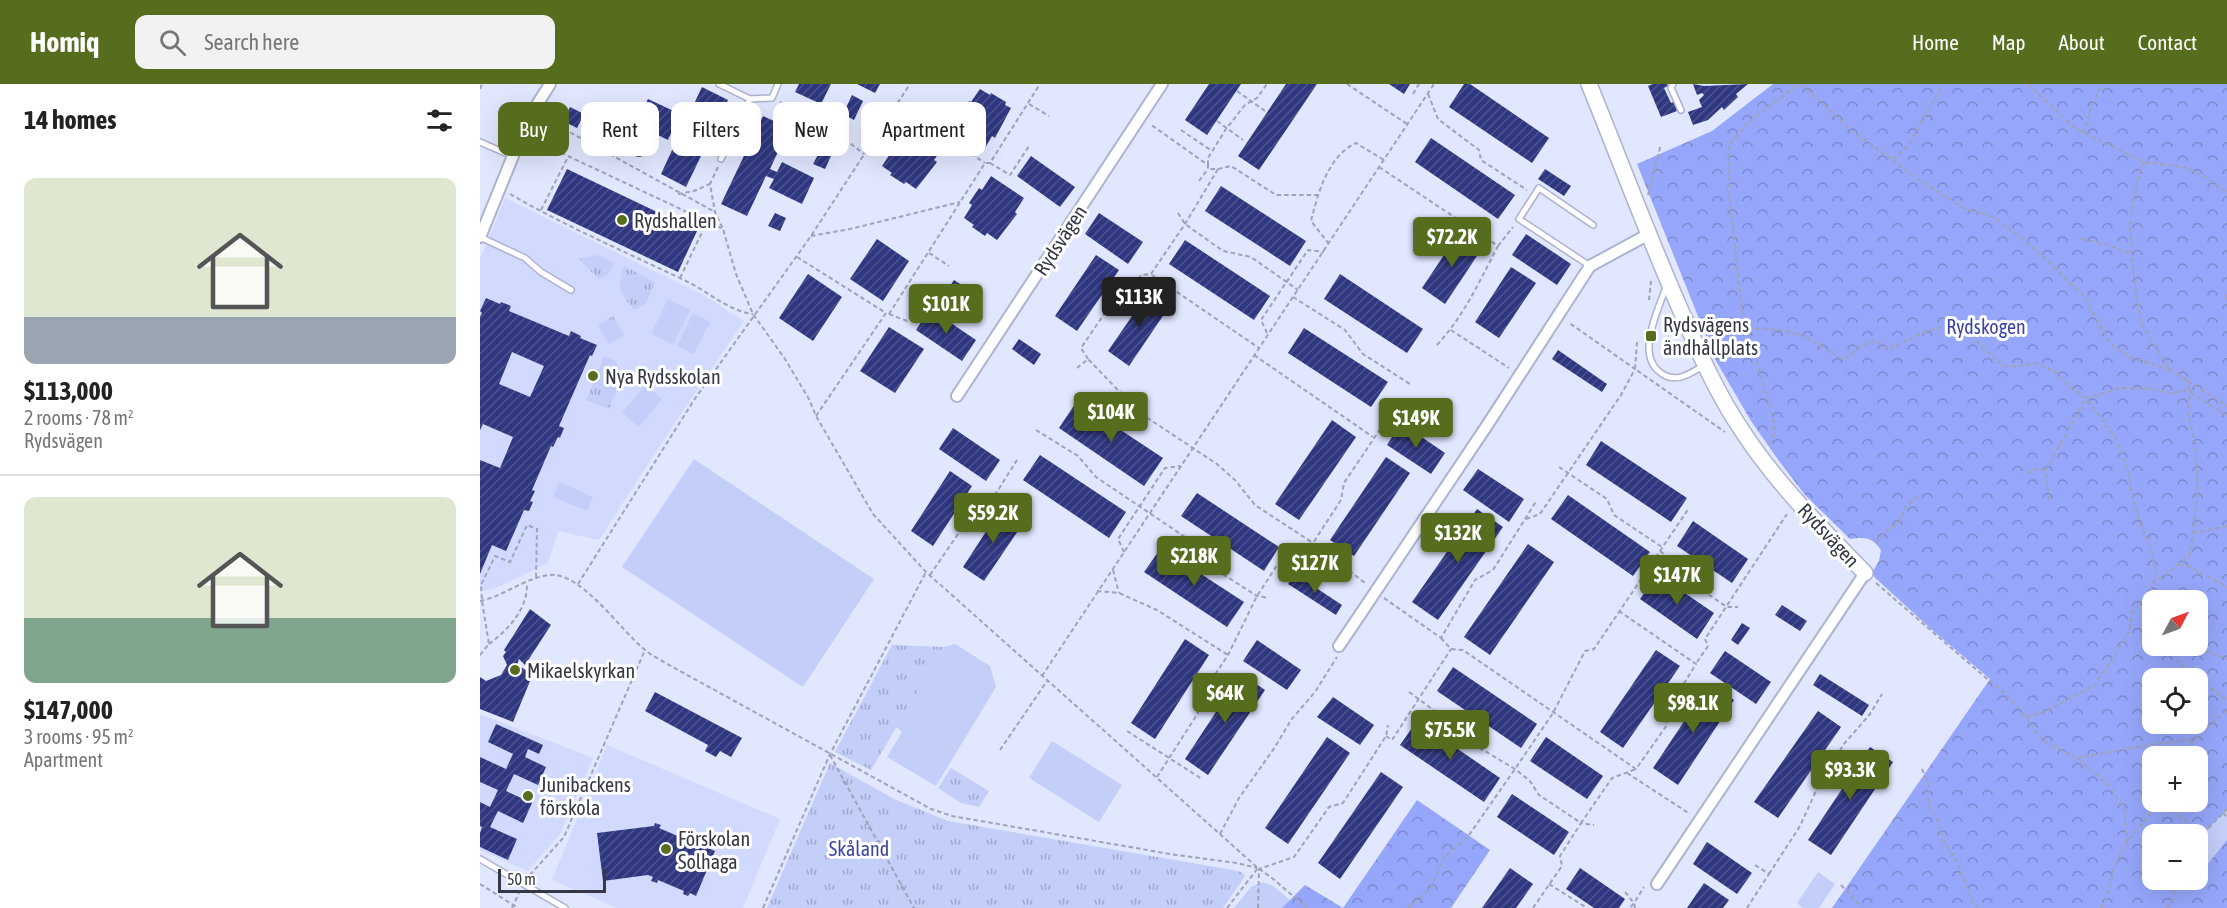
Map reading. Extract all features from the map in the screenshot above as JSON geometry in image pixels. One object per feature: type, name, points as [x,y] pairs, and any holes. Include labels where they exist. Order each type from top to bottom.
[{"type":"street","points":[[538,102],[550,84]]},
{"type":"street","name":"Rydsvägen","points":[[957,396],[1162,84]]},
{"type":"street","name":"Rydsvägen","points":[[1589,84],[1668,281],[1705,365],[1736,422],[1766,465],[1794,499],[1865,573],[1657,884]]},
{"type":"street","points":[[480,237],[512,156]]},
{"type":"street","points":[[1339,646],[1590,266],[1649,234]]},
{"type":"lane","points":[[719,84],[750,99],[772,98],[778,84]]},
{"type":"lane","points":[[1673,84],[1671,88],[1681,110]]},
{"type":"lane","points":[[721,159],[750,99]]},
{"type":"lane","points":[[480,142],[498,150]]},
{"type":"lane","points":[[1590,266],[1519,219],[1539,189],[1593,225]]},
{"type":"lane","points":[[480,237],[525,258],[541,272],[571,290]]},
{"type":"lane","points":[[1668,281],[1647,349],[1650,363],[1663,375],[1675,378],[1683,377],[1705,365]]},
{"type":"lane","points":[[480,859],[565,908]]},
{"type":"path","points":[[480,89],[482,84]]},
{"type":"path","points":[[897,102],[910,84]]},
{"type":"path","points":[[990,163],[1040,84]]},
{"type":"path","points":[[1199,181],[1208,169],[1208,158],[1226,129],[1245,105],[1257,98],[1267,84]]},
{"type":"path","points":[[1347,84],[1407,124]]},
{"type":"path","points":[[1413,94],[1419,84]]},
{"type":"path","points":[[1042,676],[1434,84]]},
{"type":"path","points":[[1766,449],[1773,438],[1775,425],[1741,305],[1729,181],[1728,145],[1748,124],[1799,84],[1853,132],[1912,175],[1965,209],[1989,215],[2037,251],[2083,295],[2110,343],[2129,357],[2169,369],[2227,406]]},
{"type":"path","points":[[1893,160],[1909,144],[1943,84]]},
{"type":"path","points":[[2028,84],[2083,133],[2144,162],[2184,167],[2207,178],[2227,193]]},
{"type":"path","points":[[2083,133],[2102,84]]},
{"type":"path","points":[[1238,91],[1265,111]]},
{"type":"path","points":[[1428,93],[1438,119],[1479,150],[1481,160],[1534,195]]},
{"type":"path","points":[[772,98],[829,127],[861,152]]},
{"type":"path","points":[[1028,103],[1050,117]]},
{"type":"path","points":[[1140,117],[1208,165]]},
{"type":"path","points":[[1217,121],[1243,140]]},
{"type":"path","points":[[1180,130],[1212,151]]},
{"type":"path","points":[[569,132],[678,194],[715,212]]},
{"type":"path","points":[[1329,244],[1311,220],[1333,162],[1346,148],[1356,143],[1384,160]]},
{"type":"path","points":[[1642,190],[1647,200],[1661,144]]},
{"type":"path","points":[[974,156],[1010,175],[1029,146]]},
{"type":"path","points":[[578,584],[652,464],[753,314],[769,296],[811,236],[863,156]]},
{"type":"path","points":[[540,211],[568,157],[723,229]]},
{"type":"path","points":[[721,159],[710,184],[715,212],[723,229],[736,274],[753,314],[784,359],[873,514],[926,572],[1258,869],[1307,908]]},
{"type":"path","points":[[2144,162],[2134,192],[2130,230],[2132,254],[2141,323],[2169,369]]},
{"type":"path","points":[[816,417],[928,253],[985,163]]},
{"type":"path","points":[[1208,169],[1231,166],[1276,195],[1319,195]]},
{"type":"path","points":[[1379,167],[1498,246]]},
{"type":"path","points":[[1151,274],[1218,169]]},
{"type":"path","points":[[678,194],[694,191],[710,184]]},
{"type":"path","points":[[499,189],[708,292],[737,312],[753,314]]},
{"type":"path","points":[[811,236],[850,229],[960,202]]},
{"type":"path","points":[[1178,213],[1185,224],[1223,251],[1251,257],[1298,290]]},
{"type":"path","points":[[1435,348],[1463,312],[1498,246],[1519,219]]},
{"type":"path","points":[[680,278],[707,222]]},
{"type":"path","points":[[2082,239],[2105,244],[2132,254]]},
{"type":"path","points":[[1268,335],[1261,320],[1308,250],[1324,252]]},
{"type":"path","points":[[928,253],[949,266]]},
{"type":"path","points":[[796,257],[887,314],[907,321],[927,298]]},
{"type":"path","points":[[1259,348],[1151,274],[1141,275],[1130,291],[1115,298],[1081,348],[1140,413],[1217,464],[1235,480],[1255,505],[1313,543],[1441,638],[1451,649],[1463,650],[1636,769]]},
{"type":"path","points":[[2227,295],[2227,300]]},
{"type":"path","points":[[1293,297],[1345,330],[1363,354],[1410,384]]},
{"type":"path","points":[[1559,315],[1731,437]]},
{"type":"path","points":[[1748,329],[1776,328],[1802,334],[1843,360],[1858,348],[1875,340],[1888,349],[1927,332],[1954,324],[1970,335],[2003,366],[2041,364],[2057,373],[2068,385],[2086,398],[2116,439],[2128,473],[2141,526],[2151,548],[2156,577],[2148,590]]},
{"type":"path","points":[[1451,330],[1520,375]]},
{"type":"path","points":[[1524,520],[1540,514],[1621,395],[1635,369],[1637,342]]},
{"type":"path","points":[[1254,356],[1373,437]]},
{"type":"path","points":[[1077,368],[1088,358]]},
{"type":"path","points":[[2185,378],[2191,393],[2227,416]]},
{"type":"path","points":[[2049,500],[2046,470],[2086,398],[2121,388],[2143,388],[2171,393],[2190,390]]},
{"type":"path","points":[[2152,583],[2190,554],[2198,486],[2195,443],[2188,415],[2190,390]]},
{"type":"path","points":[[1156,778],[1198,712],[1198,700],[1228,655],[1257,596],[1287,550],[1313,543],[1341,500],[1344,483],[1393,410]]},
{"type":"path","points":[[1036,430],[1078,456],[1096,477],[1185,537],[1179,546],[1257,596],[1269,598]]},
{"type":"path","points":[[930,575],[973,512],[988,506],[1017,460]]},
{"type":"path","points":[[1124,552],[1118,539],[1166,468],[1180,466]]},
{"type":"path","points":[[1559,467],[1607,499],[1614,515],[1662,547]]},
{"type":"path","points":[[2027,473],[2046,470]]},
{"type":"path","points":[[1876,543],[1886,531],[1899,522],[1906,506],[1922,494]]},
{"type":"path","points":[[1441,638],[1475,580],[1493,570],[1537,500]]},
{"type":"path","points":[[1408,908],[1431,888],[1444,857],[1467,838],[1553,713],[1585,651],[1594,649],[1689,508]]},
{"type":"path","points":[[1533,908],[1562,866],[1560,856],[1612,778],[1636,769],[1668,725],[1665,714],[1708,645],[1705,639],[1789,512]]},
{"type":"path","points":[[489,644],[481,601],[481,585],[495,556],[510,562],[527,525],[537,529],[536,578]]},
{"type":"path","points":[[2193,533],[2227,526]]},
{"type":"path","points":[[1660,551],[1675,563],[1678,575],[1727,607],[1738,607]]},
{"type":"path","points":[[2179,564],[2190,567],[2227,587]]},
{"type":"path","points":[[1112,569],[1119,593]]},
{"type":"path","points":[[763,908],[830,754],[926,572]]},
{"type":"path","points":[[1865,573],[2007,696],[2043,741],[2077,758],[2109,786],[2124,808],[2127,843]]},
{"type":"path","points":[[481,601],[536,578],[564,576],[578,584],[645,650],[912,801],[952,816],[1237,863],[1258,869]]},
{"type":"path","points":[[480,655],[517,616],[527,591],[527,582]]},
{"type":"path","points":[[1097,591],[1119,593],[1156,610],[1228,655]]},
{"type":"path","points":[[2026,717],[2046,711],[2095,685],[2128,635],[2132,613],[2142,600]]},
{"type":"path","points":[[1620,612],[1696,664]]},
{"type":"path","points":[[1220,834],[1239,798],[1291,720],[1315,692],[1336,661],[1339,646]]},
{"type":"path","points":[[480,650],[486,648]]},
{"type":"path","points":[[1386,736],[1392,740],[1451,649]]},
{"type":"path","points":[[512,906],[530,874],[564,837],[645,650]]},
{"type":"path","points":[[2208,652],[2227,659]]},
{"type":"path","points":[[1000,750],[1047,681]]},
{"type":"path","points":[[2208,686],[2227,700]]},
{"type":"path","points":[[1408,692],[1439,714],[1466,740],[1515,769],[1530,781],[1539,795],[1581,823],[1594,825]]},
{"type":"path","points":[[1747,908],[1800,826],[1820,782],[1844,744],[1870,714],[1882,694]]},
{"type":"path","points":[[2189,746],[2227,710]]},
{"type":"path","points":[[1227,908],[1258,869],[1294,856],[1329,807],[1343,803],[1386,736],[1388,724]]},
{"type":"path","points":[[1127,731],[1202,778]]},
{"type":"path","points":[[2077,758],[2194,739]]},
{"type":"path","points":[[830,754],[914,908]]},
{"type":"path","points":[[1922,769],[1929,785],[1928,805],[1938,820],[1943,840],[1957,862],[1973,903],[1978,908]]},
{"type":"path","points":[[1627,773],[1700,821]]},
{"type":"path","points":[[2208,829],[2227,809]]},
{"type":"path","points":[[2101,908],[2108,896],[2116,864],[2127,843],[2151,812]]},
{"type":"path","points":[[2175,812],[2192,824]]},
{"type":"path","points":[[2223,813],[2227,818]]},
{"type":"path","points":[[1755,865],[1769,874]]},
{"type":"path","points":[[1257,908],[1258,869]]},
{"type":"path","points":[[1630,908],[1649,879],[1657,884]]},
{"type":"path","points":[[480,884],[518,908]]},
{"type":"path","points":[[1549,884],[1587,908]]},
{"type":"path","points":[[1841,885],[1862,908]]},
{"type":"path","points":[[2166,908],[2174,896],[2174,890]]},
{"type":"path","points":[[1625,892],[1634,903],[1635,908]]},
{"type":"shaded area","name":"Nya Rydsskolan","points":[[505,198],[705,296],[744,321],[599,540],[558,531],[548,563],[494,589],[480,591],[480,259]]},
{"type":"shaded area","name":"Junibackens förskola","points":[[480,714],[593,758],[560,834],[528,871],[480,850]]},
{"type":"shaded area","name":"Förskolan Solhaga","points":[[607,745],[780,819],[743,908],[617,908],[552,880]]},
{"type":"green space","name":"Rydskogen","points":[[1773,84],[2227,84],[2227,809],[2208,829],[2208,824],[2142,824],[2142,890],[2208,890],[2208,864],[2227,840],[2227,908],[1832,908],[1990,679],[1871,574],[1879,561],[1881,550],[1868,539],[1850,539],[1805,495],[1751,421],[1716,361],[1637,164],[1712,131]]},
{"type":"green space","points":[[598,255],[614,263],[610,271],[601,278],[598,278],[579,259]]},
{"type":"green space","points":[[624,266],[655,282],[646,304],[635,310],[621,290]]},
{"type":"green space","points":[[668,299],[690,310],[673,345],[651,334]]},
{"type":"green space","points":[[693,313],[710,322],[694,354],[677,346]]},
{"type":"green space","points":[[613,316],[624,335],[609,344],[598,325]]},
{"type":"green space","points":[[604,356],[615,361],[623,375],[609,409],[586,400]]},
{"type":"green space","points":[[645,385],[662,399],[639,427],[622,413]]},
{"type":"green space","points":[[694,459],[874,579],[803,687],[622,567]]},
{"type":"green space","points":[[559,482],[593,497],[587,511],[553,497]]},
{"type":"green space","points":[[955,644],[990,666],[996,687],[936,786],[887,757],[902,732],[895,726],[944,647]]},
{"type":"green space","points":[[892,645],[944,647],[871,770],[835,752]]},
{"type":"green space","points":[[1052,741],[1122,785],[1099,822],[1029,778]]},
{"type":"green space","name":"Skåland","points":[[830,763],[894,799],[948,821],[1233,870],[1245,876],[1223,908],[767,908]]},
{"type":"green space","points":[[951,768],[989,791],[979,807],[961,803],[938,788]]},
{"type":"green space","points":[[1417,800],[1490,850],[1451,908],[1343,908]]},
{"type":"green space","points":[[2227,809],[2227,840],[2208,864],[2208,829]]},
{"type":"green space","points":[[1818,872],[1835,884],[1819,908],[1803,908],[1797,903]]},
{"type":"green space","points":[[1262,882],[1273,886],[1290,900],[1282,908],[1234,908],[1251,887]]},
{"type":"green space","points":[[1305,885],[1343,908],[1282,908]]},
{"type":"building","points":[[799,84],[831,84],[822,102],[817,102],[795,92]]},
{"type":"building","points":[[857,84],[880,84],[875,93]]},
{"type":"building","points":[[1209,84],[1241,84],[1207,135],[1185,120]]},
{"type":"building","points":[[1286,84],[1317,84],[1259,170],[1238,156]]},
{"type":"building","points":[[1389,84],[1410,84],[1404,94]]},
{"type":"building","points":[[1464,84],[1470,84],[1549,138],[1532,163],[1449,107]]},
{"type":"building","points":[[1667,84],[1668,86],[1664,88],[1671,103],[1674,102],[1677,111],[1661,117],[1648,86]]},
{"type":"building","points":[[1693,84],[1704,86],[1748,84],[1736,94],[1738,97],[1724,110],[1722,107],[1708,120],[1693,125],[1688,112],[1702,107],[1699,100],[1704,95],[1702,93],[1697,95]]},
{"type":"building","points":[[702,87],[728,100],[727,102],[695,102]]},
{"type":"building","points":[[980,89],[1006,102],[1005,105],[1011,108],[995,138],[992,136],[986,146],[986,102],[971,102]]},
{"type":"building","points":[[852,95],[863,101],[854,120],[849,117],[849,102]]},
{"type":"building","points":[[659,104],[671,110],[671,133],[668,140],[659,136]]},
{"type":"building","points":[[570,107],[581,112],[581,120],[577,128],[569,124]]},
{"type":"building","points":[[763,116],[773,121],[773,156],[776,156],[770,169],[777,172],[782,162],[814,178],[802,204],[769,188],[774,179],[766,176],[747,216],[721,204],[744,156],[761,156]]},
{"type":"building","points":[[1431,138],[1515,195],[1498,219],[1415,162]]},
{"type":"building","points":[[671,152],[671,156],[701,156],[686,187],[661,174]]},
{"type":"building","points":[[817,156],[831,156],[825,169],[813,164]]},
{"type":"building","points":[[889,156],[937,156],[934,160],[937,162],[916,189],[890,175],[892,173],[882,166]]},
{"type":"building","points":[[1031,156],[1075,187],[1060,207],[1017,176]]},
{"type":"building","name":"Rydshallen","points":[[567,169],[697,231],[678,272],[547,210]]},
{"type":"building","points":[[1545,169],[1571,186],[1564,196],[1538,179]]},
{"type":"building","points":[[991,176],[1024,198],[1015,212],[1017,214],[997,240],[987,233],[985,236],[964,218],[972,205],[969,203],[979,188],[982,190]]},
{"type":"building","points":[[1221,186],[1306,241],[1290,266],[1205,211]]},
{"type":"building","points":[[775,213],[786,218],[780,231],[768,226]]},
{"type":"building","points":[[1099,213],[1143,242],[1128,264],[1085,234]]},
{"type":"building","points":[[1460,231],[1483,247],[1445,304],[1422,288]]},
{"type":"building","points":[[1526,234],[1571,264],[1557,285],[1512,255]]},
{"type":"building","points":[[877,239],[909,261],[883,301],[850,279]]},
{"type":"building","points":[[1185,240],[1270,296],[1254,320],[1169,264]]},
{"type":"building","points":[[1096,255],[1119,270],[1077,331],[1055,316]]},
{"type":"building","points":[[1511,267],[1536,283],[1499,338],[1475,322]]},
{"type":"building","points":[[808,274],[842,297],[813,341],[779,318]]},
{"type":"building","points":[[1340,274],[1423,329],[1407,353],[1324,299]]},
{"type":"building","points":[[954,280],[977,295],[971,305],[948,289]]},
{"type":"building","points":[[1150,290],[1171,304],[1129,366],[1108,351]]},
{"type":"building","points":[[486,298],[500,304],[501,302],[511,306],[509,311],[569,336],[571,331],[581,336],[580,338],[597,345],[592,356],[590,355],[559,426],[564,428],[560,438],[558,437],[553,447],[551,446],[532,490],[535,491],[530,501],[533,502],[529,511],[524,510],[506,551],[492,545],[480,574],[480,460],[500,468],[513,437],[483,424],[480,430],[480,317],[482,313],[480,311]],"holes":[[[512,352],[544,366],[530,397],[499,384]]]},
{"type":"building","points":[[930,309],[976,340],[962,361],[916,330]]},
{"type":"building","points":[[889,327],[924,349],[895,393],[860,371]]},
{"type":"building","points":[[1304,328],[1388,382],[1371,407],[1288,353]]},
{"type":"building","points":[[1019,339],[1041,354],[1034,365],[1012,349]]},
{"type":"building","points":[[1558,350],[1607,384],[1602,392],[1552,359]]},
{"type":"building","points":[[1077,401],[1163,458],[1144,486],[1059,428]]},
{"type":"building","points":[[1332,420],[1356,437],[1299,520],[1275,504]]},
{"type":"building","points":[[1401,423],[1445,453],[1431,474],[1387,445]]},
{"type":"building","points":[[953,428],[1000,460],[986,481],[939,449]]},
{"type":"building","points":[[1601,441],[1687,498],[1671,522],[1586,465]]},
{"type":"building","points":[[1040,455],[1126,512],[1109,538],[1023,480]]},
{"type":"building","points":[[1386,457],[1410,473],[1354,556],[1330,540]]},
{"type":"building","points":[[1478,469],[1524,499],[1509,522],[1463,490]]},
{"type":"building","points":[[950,471],[972,486],[933,546],[911,531]]},
{"type":"building","points":[[1197,493],[1279,547],[1264,571],[1181,516]]},
{"type":"building","points":[[1568,495],[1650,552],[1633,576],[1551,519]]},
{"type":"building","points":[[1002,507],[1024,522],[984,581],[963,567]]},
{"type":"building","points":[[1477,509],[1503,527],[1438,620],[1412,602]]},
{"type":"building","points":[[1693,521],[1748,559],[1732,583],[1677,546]]},
{"type":"building","points":[[1528,544],[1554,562],[1490,655],[1464,637]]},
{"type":"building","points":[[1161,548],[1244,602],[1227,627],[1144,572]]},
{"type":"building","points":[[1295,574],[1342,605],[1336,615],[1288,584]]},
{"type":"building","points":[[1657,574],[1714,613],[1697,639],[1640,599]]},
{"type":"building","points":[[1782,605],[1807,621],[1800,631],[1775,615]]},
{"type":"building","name":"Mikaelskyrkan","points":[[530,609],[551,625],[525,665],[519,659],[517,665],[533,674],[513,722],[480,709],[480,677],[486,681],[501,675],[507,665],[503,656],[506,652],[504,650]]},
{"type":"building","points":[[1742,623],[1750,628],[1738,645],[1731,640]]},
{"type":"building","points":[[1185,639],[1209,655],[1155,739],[1131,723]]},
{"type":"building","points":[[1257,640],[1301,670],[1287,690],[1243,661]]},
{"type":"building","points":[[1656,650],[1680,666],[1623,748],[1600,732]]},
{"type":"building","points":[[1725,651],[1771,682],[1756,704],[1710,673]]},
{"type":"building","points":[[1453,667],[1537,724],[1521,748],[1437,691]]},
{"type":"building","points":[[1241,674],[1265,690],[1208,775],[1185,759]]},
{"type":"building","points":[[1820,674],[1869,705],[1862,716],[1813,685]]},
{"type":"building","points":[[1709,684],[1734,700],[1678,785],[1653,768]]},
{"type":"building","points":[[655,692],[742,738],[731,757],[720,751],[716,757],[705,751],[708,745],[645,711]]},
{"type":"building","points":[[1333,697],[1374,725],[1360,745],[1317,717]]},
{"type":"building","points":[[1818,711],[1841,727],[1778,818],[1754,802]]},
{"type":"building","points":[[1417,721],[1500,778],[1484,802],[1400,745]]},
{"type":"building","points":[[496,724],[543,745],[539,754],[528,749],[525,757],[546,767],[538,785],[514,774],[506,791],[532,803],[523,823],[498,811],[490,827],[517,839],[508,860],[480,847],[482,827],[480,826],[480,802],[490,807],[498,790],[480,782],[480,757],[506,769],[513,754],[488,742]]},
{"type":"building","points":[[1327,737],[1350,753],[1288,844],[1265,828]]},
{"type":"building","points":[[1546,737],[1603,776],[1587,799],[1530,761]]},
{"type":"building","points":[[1870,747],[1893,762],[1831,855],[1808,840]]},
{"type":"building","points":[[1381,772],[1403,787],[1340,879],[1318,863]]},
{"type":"building","points":[[1512,794],[1569,832],[1554,855],[1497,817]]},
{"type":"building","points":[[655,823],[661,825],[659,828],[687,840],[689,837],[694,839],[693,842],[715,851],[696,896],[690,893],[688,896],[683,894],[684,891],[658,880],[657,883],[651,881],[653,877],[648,875],[603,881],[597,833],[654,826]]},
{"type":"building","points":[[1707,842],[1752,873],[1737,894],[1693,864]]},
{"type":"building","points":[[1510,868],[1533,884],[1516,908],[1482,908]]},
{"type":"building","points":[[1580,868],[1625,899],[1619,908],[1594,908],[1566,889]]},
{"type":"building","points":[[1704,883],[1729,900],[1723,908],[1687,908]]},
{"type":"place","name":"Rydshallen","points":[[622,220]]},
{"type":"place","name":"Rydsvägens ändhållplats","points":[[1651,336]]},
{"type":"place","name":"Nya Rydsskolan","points":[[593,376]]},
{"type":"place","name":"Mikaelskyrkan","points":[[515,670]]},
{"type":"place","name":"Junibackens förskola","points":[[528,796]]},
{"type":"place","name":"Förskolan Solhaga","points":[[666,849]]}]
